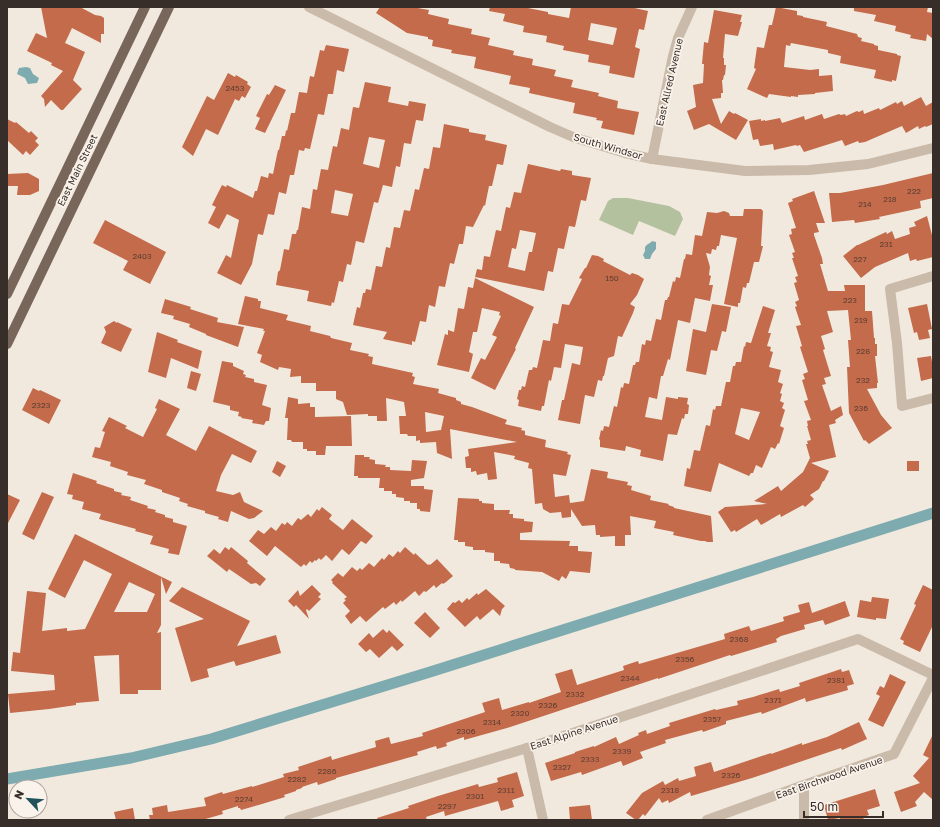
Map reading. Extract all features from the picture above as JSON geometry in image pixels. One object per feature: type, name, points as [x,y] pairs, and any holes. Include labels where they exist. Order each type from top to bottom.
[{"type":"main road","name":"East Main Street","points":[[7,294],[145,7]]},
{"type":"main road","name":"East Main Street","points":[[7,344],[169,7]]},
{"type":"street","name":"South Windsor","points":[[309,7],[573,137],[625,153],[652,159],[745,171],[809,170],[868,164],[933,148]]},
{"type":"street","name":"East Allred Avenue","points":[[652,159],[673,56],[678,38],[692,7]]},
{"type":"street","points":[[933,276],[890,289],[897,343],[902,406],[933,398]]},
{"type":"street","name":"East Alpine Avenue","points":[[289,820],[527,748],[858,639],[933,675]]},
{"type":"street","name":"East Birchwood Avenue","points":[[707,820],[894,754],[933,678]]},
{"type":"street","points":[[527,748],[543,820]]},
{"type":"street","points":[[804,785],[804,820]]},
{"type":"green space","points":[[613,198],[628,198],[669,206],[680,212],[683,219],[675,236],[639,221],[633,235],[599,220],[608,201]]},
{"type":"water","points":[[19,68],[30,68],[33,74],[39,78],[37,83],[28,84],[25,78],[17,74]]},
{"type":"water","points":[[652,241],[656,242],[656,249],[650,259],[645,259],[643,255],[645,247]]},
{"type":"building","points":[[41,7],[80,7],[104,18],[104,34],[101,34],[101,43],[72,28],[65,43],[85,52],[73,80],[82,89],[63,110],[61,110],[51,100],[45,107],[44,99],[41,96],[63,71],[51,65],[52,63],[27,51],[36,33],[47,38]]},
{"type":"building","points":[[380,7],[412,7],[429,10],[428,14],[449,19],[448,24],[472,29],[471,34],[490,38],[488,45],[514,51],[513,55],[533,59],[532,65],[556,70],[554,76],[573,80],[571,87],[599,93],[598,96],[618,101],[617,108],[639,112],[634,135],[601,128],[603,121],[596,120],[597,118],[573,113],[575,103],[529,93],[530,88],[509,84],[511,76],[474,68],[476,57],[451,53],[452,50],[432,46],[433,40],[428,39],[428,37],[407,33],[376,13]]},
{"type":"building","points":[[490,7],[523,7],[569,18],[571,7],[630,7],[648,11],[644,30],[639,29],[635,47],[640,49],[634,78],[609,73],[610,66],[588,62],[589,55],[563,50],[564,46],[546,42],[547,36],[523,32],[524,26],[503,21],[505,14],[489,11]],"holes":[[[591,23],[617,28],[613,45],[588,40]]]},
{"type":"building","points":[[776,7],[797,11],[797,15],[827,22],[826,26],[857,34],[858,37],[862,38],[861,41],[878,46],[878,50],[901,56],[896,81],[892,80],[892,82],[874,78],[876,70],[840,63],[841,56],[828,53],[828,50],[791,43],[790,46],[786,45],[784,67],[810,70],[819,69],[819,76],[832,75],[833,91],[798,95],[798,97],[769,94],[767,98],[747,89],[756,69],[754,68],[757,47],[764,48],[769,25],[772,25]]},
{"type":"building","points":[[854,7],[928,7],[927,12],[933,13],[933,39],[927,34],[926,41],[910,38],[911,35],[895,31],[896,26],[874,21],[876,15],[854,11]]},
{"type":"building","points":[[714,10],[742,15],[740,22],[742,22],[738,36],[725,34],[723,58],[724,65],[726,65],[725,75],[722,80],[723,93],[721,93],[721,98],[712,99],[721,124],[729,111],[748,120],[736,140],[709,124],[694,130],[687,111],[696,107],[693,85],[703,83],[704,64],[702,64],[704,42],[708,43]]},
{"type":"building","points":[[326,45],[349,49],[344,72],[337,70],[333,94],[328,94],[324,115],[318,114],[310,149],[305,148],[304,151],[299,150],[294,175],[290,175],[286,194],[279,192],[274,215],[268,214],[263,235],[258,234],[252,264],[241,285],[217,273],[226,255],[231,258],[239,220],[227,214],[219,229],[208,223],[216,207],[212,205],[222,185],[226,187],[227,185],[253,198],[255,191],[257,191],[261,176],[268,178],[269,173],[273,174],[282,136],[285,136],[286,130],[287,131],[291,113],[295,113],[299,92],[307,93],[310,76],[314,77],[320,50],[324,51]]},
{"type":"building","points":[[228,73],[235,77],[236,75],[248,82],[247,84],[251,87],[245,98],[242,96],[239,101],[235,99],[218,135],[206,129],[193,156],[182,147],[207,96],[214,100]]},
{"type":"building","points":[[365,82],[391,87],[388,102],[408,106],[409,101],[426,104],[423,121],[416,120],[411,144],[404,143],[400,167],[396,166],[392,187],[383,185],[378,203],[374,202],[364,243],[356,241],[351,265],[347,264],[343,282],[339,281],[334,303],[332,302],[331,306],[307,301],[309,291],[276,285],[284,249],[289,250],[292,234],[296,234],[298,230],[302,207],[310,209],[313,189],[317,190],[321,169],[328,170],[333,146],[337,147],[341,128],[349,130],[353,107],[359,108]],"holes":[[[369,137],[385,140],[379,168],[363,164]],[[335,190],[353,194],[348,216],[331,213]]]},
{"type":"building","points":[[275,85],[286,90],[265,133],[255,129],[260,118],[256,116],[267,94],[269,95]]},
{"type":"building","points":[[921,97],[926,106],[933,102],[933,124],[919,129],[918,126],[906,133],[902,126],[865,142],[859,143],[858,141],[845,146],[842,140],[804,152],[800,145],[774,150],[773,144],[760,146],[758,139],[753,140],[749,121],[761,119],[761,121],[765,121],[780,118],[782,123],[804,116],[805,120],[822,114],[824,119],[839,114],[845,114],[846,116],[863,110],[864,114],[879,108],[880,110],[896,102],[897,104],[902,101],[904,106]]},
{"type":"building","points":[[7,119],[15,123],[16,122],[29,133],[31,131],[38,138],[35,141],[39,145],[30,155],[26,151],[23,155],[7,140]]},
{"type":"building","points":[[444,124],[469,129],[469,132],[486,135],[485,140],[507,145],[503,165],[497,164],[492,186],[489,186],[485,206],[484,205],[473,227],[466,226],[463,244],[459,244],[454,264],[450,263],[445,287],[439,286],[435,307],[429,305],[426,322],[420,321],[415,342],[412,341],[412,345],[383,339],[387,332],[353,325],[357,307],[360,308],[363,293],[365,293],[366,289],[371,290],[376,266],[382,267],[386,247],[390,248],[394,227],[400,228],[404,210],[410,211],[415,189],[419,190],[424,168],[429,169],[433,147],[440,148]]},
{"type":"building","points":[[528,164],[560,171],[561,169],[572,171],[572,175],[591,178],[586,201],[581,200],[575,227],[569,226],[564,249],[558,248],[553,272],[548,271],[544,291],[475,277],[477,269],[482,270],[484,256],[490,257],[496,230],[501,231],[506,207],[510,208],[514,192],[521,193]],"holes":[[[520,230],[536,233],[532,252],[529,252],[525,271],[508,267],[512,248],[516,249]]]},
{"type":"building","points":[[28,173],[39,179],[39,191],[30,195],[17,195],[18,186],[7,186],[7,174]]},
{"type":"building","points":[[933,173],[933,198],[920,201],[921,208],[879,217],[880,219],[855,223],[854,220],[832,222],[829,193],[840,193],[883,185]]},
{"type":"building","points":[[814,191],[825,223],[816,223],[819,232],[814,233],[814,235],[822,258],[823,264],[820,264],[828,291],[845,291],[844,285],[865,285],[865,311],[872,311],[874,338],[875,344],[877,344],[877,356],[875,356],[878,383],[877,388],[867,389],[881,415],[892,428],[869,444],[865,440],[864,441],[849,413],[847,367],[850,367],[848,340],[851,340],[848,310],[827,311],[833,332],[821,336],[825,349],[823,350],[831,376],[824,378],[826,384],[822,385],[831,411],[841,406],[843,415],[835,420],[836,423],[829,425],[836,457],[811,463],[829,471],[819,489],[810,495],[814,499],[805,507],[803,505],[781,517],[780,514],[761,525],[757,519],[736,532],[735,530],[731,532],[718,512],[725,507],[767,504],[754,501],[778,486],[781,491],[803,472],[810,458],[806,444],[808,444],[807,441],[811,440],[807,421],[811,420],[804,401],[808,400],[802,380],[805,379],[803,374],[808,372],[800,347],[802,346],[796,326],[801,325],[795,307],[797,306],[795,302],[799,300],[794,283],[797,282],[795,277],[798,276],[792,258],[794,258],[792,253],[795,252],[789,235],[792,234],[791,229],[796,228],[788,203],[793,201],[792,199]]},
{"type":"building","points":[[744,209],[761,209],[763,211],[761,246],[763,246],[759,262],[754,262],[749,283],[747,283],[746,288],[743,287],[738,307],[724,304],[737,238],[721,235],[719,246],[717,246],[716,250],[712,249],[711,254],[706,253],[710,267],[709,275],[711,276],[709,285],[713,285],[710,301],[695,298],[690,323],[678,320],[670,360],[668,359],[663,376],[661,376],[657,399],[649,397],[645,417],[662,420],[666,397],[678,399],[678,397],[688,398],[688,414],[685,414],[684,419],[682,418],[677,435],[668,434],[663,461],[640,456],[641,450],[626,446],[625,451],[600,447],[599,439],[601,430],[603,431],[604,426],[609,427],[614,406],[617,407],[621,387],[623,388],[624,383],[629,384],[633,365],[635,365],[636,362],[639,362],[642,344],[645,345],[646,340],[651,341],[656,319],[661,320],[665,300],[669,297],[673,281],[675,282],[676,277],[680,278],[686,254],[692,255],[695,235],[702,236],[707,212],[717,213],[724,211],[729,213],[730,216],[743,216]]},
{"type":"building","points":[[927,216],[933,239],[933,257],[910,261],[908,253],[875,267],[861,278],[843,256],[857,245],[886,232],[887,234],[892,231],[895,239],[910,234],[909,228],[916,226],[914,222]]},
{"type":"building","points":[[105,220],[166,252],[150,284],[123,270],[128,261],[93,243]]},
{"type":"building","points":[[592,255],[604,259],[603,261],[630,275],[632,273],[644,279],[637,295],[630,304],[635,307],[633,313],[622,337],[618,336],[614,356],[608,358],[604,376],[602,381],[598,380],[594,397],[585,395],[580,424],[558,420],[572,363],[580,365],[583,347],[565,344],[561,368],[554,367],[551,381],[549,380],[544,406],[542,406],[541,411],[518,406],[519,400],[517,399],[519,390],[521,390],[522,386],[525,387],[529,370],[532,370],[533,367],[537,368],[543,340],[550,341],[553,323],[558,324],[562,304],[569,305],[582,279],[579,278]]},
{"type":"building","points":[[475,278],[534,307],[515,348],[516,349],[495,390],[471,378],[481,358],[485,360],[497,337],[492,335],[501,316],[499,315],[500,312],[482,308],[477,332],[473,332],[469,352],[473,354],[469,372],[437,365],[445,334],[448,335],[448,330],[454,332],[458,308],[464,309],[468,287],[473,288]]},
{"type":"building","points":[[245,296],[258,299],[258,301],[261,301],[260,308],[288,315],[286,320],[311,326],[310,331],[352,343],[350,350],[369,354],[368,356],[373,357],[372,364],[413,373],[412,376],[415,377],[413,384],[439,389],[438,393],[456,398],[456,400],[461,402],[461,404],[507,420],[505,424],[522,428],[521,430],[525,431],[525,435],[546,440],[545,447],[568,452],[567,454],[571,455],[566,476],[553,474],[555,497],[569,495],[570,503],[584,501],[591,469],[608,472],[607,478],[628,482],[627,485],[632,486],[631,490],[651,496],[650,500],[669,504],[668,505],[674,508],[711,516],[713,542],[673,535],[674,532],[654,528],[656,521],[630,516],[631,535],[625,535],[625,546],[615,546],[615,536],[600,537],[600,535],[596,535],[595,525],[582,526],[571,509],[571,517],[562,518],[561,512],[550,513],[543,509],[542,503],[535,504],[532,469],[528,468],[529,463],[514,459],[515,456],[494,452],[497,479],[488,480],[487,473],[477,475],[476,471],[471,472],[471,468],[466,468],[465,457],[469,456],[468,449],[517,442],[450,429],[452,459],[437,453],[436,442],[420,443],[420,440],[416,441],[416,436],[400,434],[399,416],[406,416],[404,402],[386,398],[387,421],[377,421],[377,416],[368,416],[368,414],[347,415],[343,402],[336,399],[336,391],[316,391],[316,383],[301,383],[301,376],[290,377],[291,369],[279,367],[278,370],[260,362],[262,355],[257,353],[265,331],[263,331],[264,329],[238,324]],"holes":[[[425,412],[444,416],[441,430],[426,432]]]},
{"type":"building","points":[[165,299],[191,307],[190,309],[218,318],[217,322],[244,327],[238,347],[189,327],[190,324],[173,319],[174,316],[161,313]]},
{"type":"building","points":[[712,304],[731,307],[726,332],[722,331],[717,351],[711,350],[706,375],[686,371],[693,329],[706,332]]},
{"type":"building","points":[[927,304],[932,329],[928,330],[930,338],[919,340],[917,332],[914,333],[908,308]]},
{"type":"building","points":[[763,306],[775,310],[768,333],[771,333],[767,346],[771,347],[770,351],[773,352],[769,367],[781,370],[778,382],[783,384],[780,393],[782,394],[780,401],[784,403],[782,408],[785,410],[780,426],[784,428],[779,444],[778,443],[775,449],[771,447],[762,468],[756,465],[753,473],[749,476],[719,463],[711,492],[684,486],[687,468],[690,469],[694,450],[700,451],[706,425],[710,426],[713,409],[715,410],[716,406],[721,406],[726,382],[730,382],[733,366],[735,366],[736,362],[741,362],[746,342],[751,343]],"holes":[[[741,408],[760,412],[749,440],[735,434]]]},
{"type":"building","points":[[114,321],[132,329],[121,352],[101,343],[106,332],[104,327]]},
{"type":"building","points":[[157,332],[178,340],[177,342],[202,351],[198,369],[171,358],[166,378],[148,372]]},
{"type":"building","points":[[931,356],[933,378],[921,381],[917,358]]},
{"type":"building","points":[[222,361],[233,363],[233,366],[244,371],[243,374],[246,375],[245,377],[254,379],[254,382],[267,385],[262,405],[271,408],[269,421],[266,421],[264,425],[252,423],[253,420],[241,418],[242,417],[238,416],[239,412],[230,410],[230,406],[213,402]]},
{"type":"building","points":[[191,371],[201,374],[196,391],[187,388]]},
{"type":"building","points":[[33,388],[61,400],[49,424],[22,410]]},
{"type":"building","points":[[288,397],[298,399],[298,404],[310,403],[310,407],[315,407],[315,417],[351,416],[352,446],[326,446],[325,455],[316,455],[316,451],[307,451],[307,449],[303,449],[303,442],[292,442],[291,440],[287,440],[288,418],[285,418]]},
{"type":"building","points":[[159,399],[180,409],[166,435],[196,451],[209,426],[257,451],[251,463],[232,454],[221,475],[216,491],[233,495],[240,492],[244,502],[263,511],[254,518],[249,519],[231,511],[228,522],[218,519],[219,517],[205,513],[205,511],[187,506],[188,504],[179,501],[180,498],[144,484],[146,480],[127,475],[128,472],[110,466],[111,462],[92,457],[95,447],[100,448],[105,432],[102,431],[109,417],[127,426],[125,428],[143,437],[157,409],[155,408]]},
{"type":"building","points":[[355,455],[370,457],[369,459],[375,460],[375,464],[386,465],[385,467],[390,467],[390,470],[411,471],[412,460],[427,461],[424,478],[411,480],[411,486],[424,486],[424,489],[433,490],[430,512],[420,511],[420,509],[417,509],[417,503],[404,501],[404,498],[396,497],[396,494],[392,494],[392,491],[384,491],[384,488],[379,488],[380,478],[358,478],[358,476],[354,476]]},
{"type":"building","points":[[277,461],[286,466],[280,477],[272,472]]},
{"type":"building","points":[[907,461],[919,461],[919,471],[907,471]]},
{"type":"building","points":[[73,473],[97,481],[96,483],[114,489],[114,491],[122,493],[121,495],[131,497],[130,500],[148,506],[147,508],[156,510],[155,512],[173,519],[173,522],[187,526],[179,555],[168,553],[169,549],[150,544],[153,536],[135,531],[136,529],[99,519],[101,514],[82,509],[84,502],[72,499],[73,495],[67,494]]},
{"type":"building","points":[[42,492],[54,497],[34,540],[22,534]]},
{"type":"building","points":[[7,494],[20,500],[7,525]]},
{"type":"building","points":[[458,498],[479,499],[482,503],[494,504],[494,510],[510,510],[509,514],[513,514],[513,518],[533,522],[532,532],[520,533],[520,540],[570,541],[569,546],[578,546],[578,551],[592,552],[590,573],[570,571],[566,579],[562,576],[559,581],[542,572],[515,570],[510,568],[509,564],[494,561],[494,553],[485,552],[485,550],[473,550],[473,547],[465,546],[465,542],[458,542],[458,540],[454,540]]},
{"type":"building","points":[[322,507],[332,515],[329,519],[343,530],[352,519],[373,536],[366,544],[361,541],[349,555],[342,549],[332,561],[326,555],[321,560],[319,558],[312,563],[310,561],[306,566],[304,564],[301,567],[275,546],[267,556],[249,541],[258,530],[264,534],[271,527],[276,531],[282,523],[285,525],[287,522],[292,526],[298,518],[301,520],[308,514],[311,517],[317,509],[319,511]]},
{"type":"building","points":[[75,534],[172,582],[166,594],[161,577],[161,625],[157,633],[161,632],[161,690],[138,690],[138,694],[120,694],[119,655],[94,656],[99,701],[76,703],[76,705],[49,709],[10,713],[8,694],[55,690],[54,675],[11,671],[13,652],[20,653],[27,591],[46,593],[42,631],[67,628],[67,631],[85,629],[112,574],[84,560],[65,598],[48,589]],"holes":[[[129,582],[155,594],[147,612],[114,612]]]},
{"type":"building","points":[[225,547],[229,550],[231,547],[266,579],[260,586],[256,583],[251,584],[229,569],[227,572],[207,556],[214,549],[220,554]]},
{"type":"building","points":[[405,547],[414,555],[415,553],[428,565],[437,559],[453,576],[436,588],[434,585],[419,596],[415,591],[396,605],[394,602],[385,609],[383,607],[366,622],[360,616],[351,624],[345,616],[350,611],[343,603],[346,600],[344,599],[347,597],[332,583],[333,582],[331,580],[338,573],[343,577],[352,567],[357,571],[360,568],[362,570],[369,563],[374,567],[382,558],[384,560],[389,554],[393,557],[398,551],[400,553]]},
{"type":"building","points":[[312,585],[321,594],[318,597],[321,599],[309,611],[307,609],[306,610],[309,619],[296,605],[294,607],[288,601],[298,590],[300,596]]},
{"type":"building","points":[[923,585],[933,590],[933,625],[920,652],[903,644],[904,641],[900,639],[916,605],[914,604]]},
{"type":"building","points":[[182,587],[250,621],[237,646],[276,635],[281,653],[236,666],[234,661],[207,669],[209,677],[191,682],[175,628],[204,619],[169,601]]},
{"type":"building","points":[[486,589],[505,606],[502,609],[500,616],[493,609],[480,620],[477,616],[465,627],[447,609],[453,602],[455,603],[459,600],[462,603],[467,598],[469,600],[477,593],[478,595]]},
{"type":"building","points":[[872,597],[889,599],[886,619],[876,618],[876,620],[857,617],[860,600],[871,602]]},
{"type":"building","points":[[845,601],[850,616],[825,625],[823,620],[804,625],[805,629],[781,636],[776,639],[777,642],[731,656],[730,655],[507,728],[464,740],[464,737],[446,743],[447,746],[437,749],[436,746],[417,752],[418,755],[336,778],[318,785],[317,782],[284,795],[285,797],[241,810],[238,806],[222,811],[223,814],[202,820],[150,820],[149,815],[153,815],[152,808],[167,805],[168,812],[206,806],[204,798],[222,792],[223,794],[252,787],[284,777],[283,774],[299,770],[298,767],[331,756],[332,760],[376,747],[375,741],[389,737],[391,744],[423,736],[422,733],[485,712],[482,703],[499,698],[502,710],[561,692],[555,674],[572,669],[577,685],[624,670],[623,666],[638,661],[639,664],[725,639],[724,634],[749,626],[751,631],[784,621],[783,617],[800,612],[798,605],[809,602],[812,613]]},
{"type":"building","points":[[425,612],[440,628],[430,638],[414,623]]},
{"type":"building","points":[[383,629],[387,633],[389,630],[404,645],[397,651],[392,646],[379,658],[370,649],[366,652],[358,644],[369,633],[373,638]]},
{"type":"building","points":[[841,669],[842,672],[849,670],[854,684],[847,686],[848,690],[806,702],[805,698],[762,714],[761,712],[726,721],[726,724],[703,732],[702,730],[665,740],[666,743],[640,752],[643,758],[623,766],[621,761],[582,775],[581,772],[551,781],[545,763],[594,747],[616,737],[619,744],[639,735],[638,733],[646,730],[647,734],[670,726],[669,723],[715,709],[738,705],[737,701],[779,689],[780,692],[800,686],[799,683]]},
{"type":"building","points":[[890,674],[906,682],[883,727],[868,720],[880,696],[876,694],[880,686],[884,688]]},
{"type":"building","points":[[859,722],[867,739],[842,750],[841,748],[752,778],[691,796],[690,792],[669,803],[668,800],[662,803],[659,798],[645,816],[643,814],[638,820],[626,813],[642,793],[663,781],[665,785],[678,778],[679,781],[696,776],[694,767],[711,762],[714,772],[802,743],[802,745],[827,737]]},
{"type":"building","points":[[933,734],[933,800],[924,792],[915,802],[917,806],[901,812],[894,792],[920,783],[913,776],[929,758],[923,755]]},
{"type":"building","points":[[517,772],[524,796],[512,800],[514,807],[501,811],[498,801],[445,816],[444,811],[426,817],[427,820],[378,820],[377,818],[409,808],[408,806],[478,784],[479,787],[498,782],[497,778]]},
{"type":"building","points":[[875,789],[880,806],[867,810],[869,815],[863,817],[864,820],[840,820],[840,818],[828,820],[824,805]]},
{"type":"building","points":[[590,805],[592,820],[570,820],[569,807]]},
{"type":"building","points":[[133,808],[135,820],[116,820],[114,812]]},
{"type":"waterway","points":[[7,779],[131,758],[211,739],[430,672],[933,513]]}]
